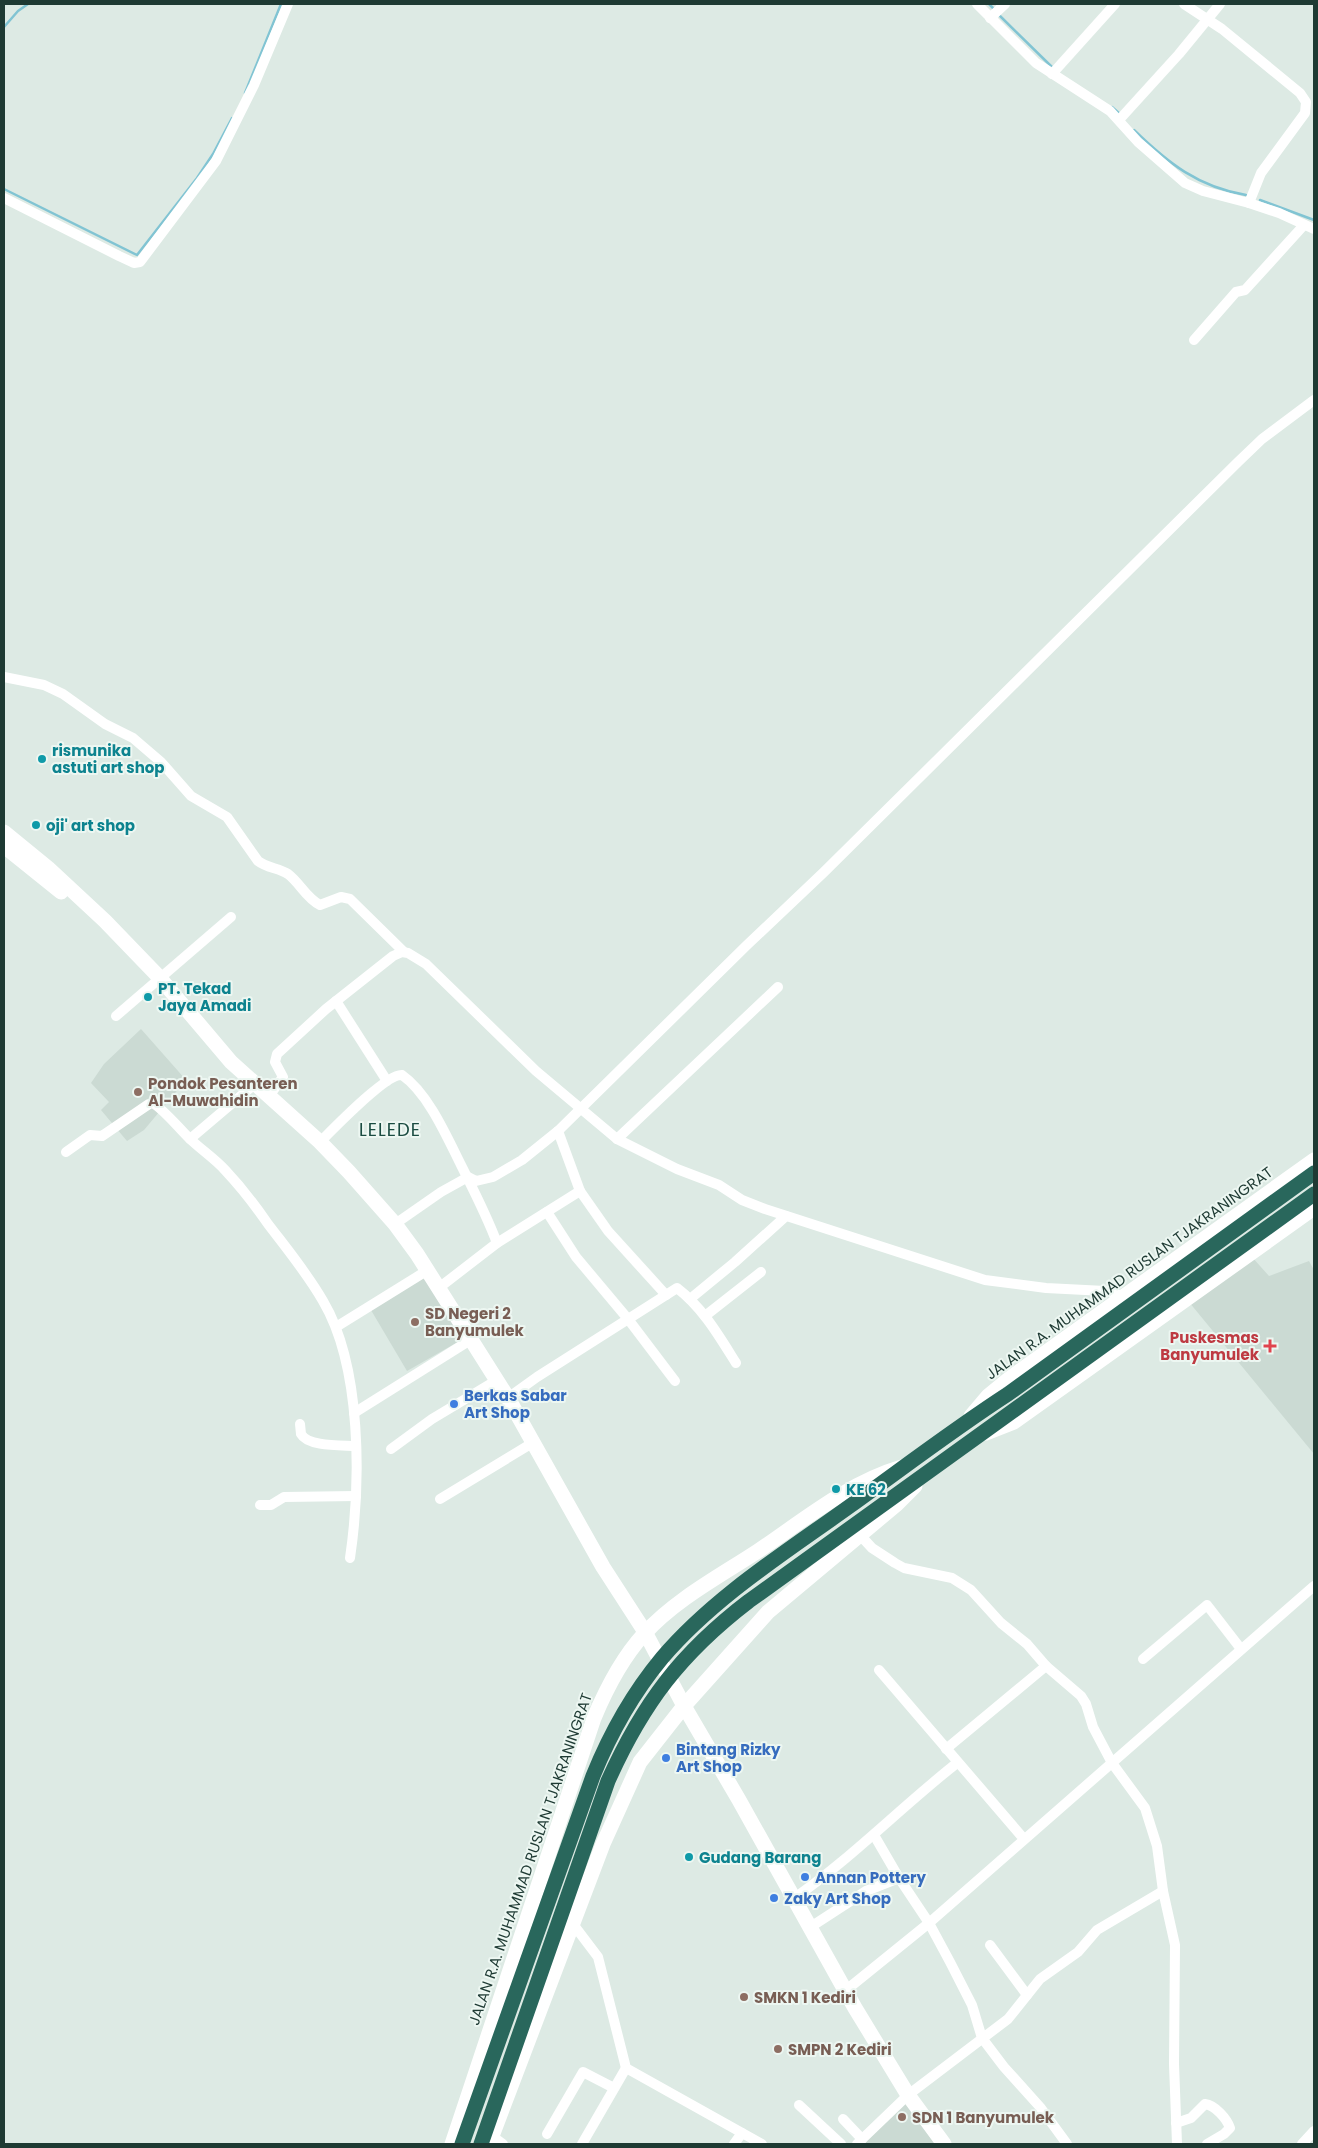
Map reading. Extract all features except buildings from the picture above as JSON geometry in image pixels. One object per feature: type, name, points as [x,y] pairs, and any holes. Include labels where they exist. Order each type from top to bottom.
[{"type":"highway","name":"JALAN R.A. MUHAMMAD RUSLAN TJAKRANINGRAT","points":[[462,2144],[593,1776],[618,1723],[662,1658],[696,1623],[732,1592],[1314,1174]]},
{"type":"highway","points":[[490,2142],[608,1781],[632,1731],[660,1687],[692,1649],[730,1616],[922,1478],[1103,1344],[1314,1194]]},
{"type":"highway","points":[[456,2144],[458,2126]]},
{"type":"street","points":[[4,198],[134,263],[141,261],[216,161],[254,85],[276,37],[288,4]]},
{"type":"street","points":[[977,4],[992,16],[1031,58],[1055,71],[1122,117],[1138,142],[1185,182],[1203,191],[1249,202],[1314,229]]},
{"type":"street","points":[[1055,71],[1115,4]]},
{"type":"street","points":[[1184,4],[1207,18],[1302,95],[1306,105],[1305,113],[1262,173],[1249,202]]},
{"type":"street","points":[[1122,117],[1179,54],[1220,4]]},
{"type":"street","points":[[992,16],[1004,5]]},
{"type":"street","points":[[1305,113],[1314,120]]},
{"type":"street","points":[[1194,340],[1236,292],[1245,290],[1304,225]]},
{"type":"street","points":[[468,1177],[476,1181],[493,1177],[522,1160],[558,1131],[824,872],[1262,439],[1314,400]]},
{"type":"street","points":[[4,678],[44,684],[63,694],[105,724],[133,738],[161,762],[191,796],[227,817],[258,861],[264,866],[286,873],[314,902],[320,905],[341,897],[350,899],[404,952],[412,954],[426,964],[536,1071],[617,1139],[677,1169],[719,1185],[749,1203],[985,1280],[1046,1288],[1105,1291],[1124,1296]]},
{"type":"street","points":[[4,832],[22,853],[73,902],[105,921],[159,977],[218,1049],[320,1142],[395,1224],[428,1270],[508,1398],[603,1567],[645,1632],[684,1706],[739,1800],[845,1991],[908,2096],[944,2144]]},
{"type":"street","points":[[4,846],[22,853]]},
{"type":"street","points":[[116,1016],[159,977],[189,955],[231,917]]},
{"type":"street","points":[[270,1096],[282,1077],[275,1064],[275,1057],[336,1001],[394,956],[404,952]]},
{"type":"street","points":[[617,1139],[778,987]]},
{"type":"street","points":[[336,1001],[387,1081]]},
{"type":"street","points":[[320,1142],[347,1115],[387,1081],[401,1074],[411,1082],[426,1102],[468,1177],[497,1242]]},
{"type":"street","points":[[190,1139],[256,1083]]},
{"type":"street","points":[[66,1152],[90,1135],[102,1136],[151,1103],[155,1104],[225,1170],[298,1263],[324,1301],[336,1327],[344,1357],[354,1413],[356,1496],[350,1558]]},
{"type":"street","points":[[558,1131],[580,1191],[608,1230],[666,1295]]},
{"type":"street","name":"JALAN R.A. MUHAMMAD RUSLAN TJAKRANINGRAT","points":[[969,1420],[988,1396],[1010,1378],[1314,1160]]},
{"type":"street","points":[[395,1224],[441,1192],[468,1177]]},
{"type":"street","points":[[440,1287],[497,1242],[580,1191]]},
{"type":"street","points":[[982,1434],[1014,1422],[1314,1208]]},
{"type":"street","points":[[547,1212],[576,1257],[628,1319],[675,1382]]},
{"type":"street","points":[[690,1298],[735,1262],[786,1216]]},
{"type":"street","points":[[336,1327],[428,1270]]},
{"type":"street","points":[[705,1316],[761,1272]]},
{"type":"street","points":[[508,1398],[537,1377],[677,1288],[690,1298],[705,1316],[736,1364]]},
{"type":"street","points":[[354,1413],[472,1339]]},
{"type":"street","points":[[391,1449],[432,1420],[497,1380]]},
{"type":"street","points":[[300,1424],[301,1434],[307,1440],[330,1445],[356,1446]]},
{"type":"street","points":[[440,1499],[534,1442]]},
{"type":"street","name":"JALAN R.A. MUHAMMAD RUSLAN TJAKRANINGRAT","points":[[452,2144],[594,1718],[612,1680],[630,1651],[645,1632],[670,1610],[713,1580],[866,1480],[905,1466]]},
{"type":"street","points":[[490,2142],[603,1844],[633,1776],[648,1750],[684,1706],[768,1612],[897,1504],[922,1478]]},
{"type":"street","points":[[260,1505],[271,1505],[284,1497],[356,1496]]},
{"type":"street","points":[[860,1535],[872,1548],[904,1568],[952,1578],[971,1590],[1001,1623],[1027,1644],[1046,1666],[1083,1700],[1093,1727],[1112,1762],[1138,1798],[1152,1826],[1157,1846],[1163,1891],[1175,1945],[1174,2064],[1178,2144]]},
{"type":"street","points":[[845,1991],[929,1923],[1314,1586]]},
{"type":"street","points":[[1143,1660],[1207,1605],[1240,1649]]},
{"type":"street","points":[[946,1749],[1046,1666]]},
{"type":"street","points":[[879,1670],[1024,1840]]},
{"type":"street","points":[[793,1899],[874,1836],[912,1800],[958,1763]]},
{"type":"street","points":[[874,1836],[929,1923],[972,2005],[982,2038],[1004,2067],[1040,2107],[1067,2144]]},
{"type":"street","points":[[809,1928],[866,1891],[899,1878]]},
{"type":"street","points":[[843,2119],[859,2142],[908,2096],[1012,2015],[1040,1979],[1078,1952],[1097,1930],[1163,1891]]},
{"type":"street","points":[[573,1924],[598,1957],[626,2068],[582,2144]]},
{"type":"street","points":[[990,1945],[1027,1995]]},
{"type":"street","points":[[626,2068],[762,2144]]},
{"type":"street","points":[[547,2134],[583,2072],[614,2088]]},
{"type":"street","points":[[1176,2123],[1191,2118],[1205,2104],[1212,2105],[1230,2128],[1224,2134],[1206,2144]]},
{"type":"street","points":[[799,2105],[841,2144]]},
{"type":"street","points":[[1302,2144],[1314,2131]]},
{"type":"street","points":[[734,2144],[742,2133]]},
{"type":"shaded area","name":"Pondok Pesanteren Al-Muwahidin","points":[[141,1029],[186,1080],[144,1130],[127,1141],[101,1110],[109,1102],[91,1083],[104,1064]]},
{"type":"shaded area","name":"Puskesmas Banyumulek","points":[[1252,1257],[1269,1276],[1309,1261],[1314,1270],[1314,1454],[1189,1302]]},
{"type":"shaded area","name":"SD Negeri 2 Banyumulek","points":[[423,1272],[463,1339],[407,1371],[368,1305]]},
{"type":"shaded area","name":"SDN 1 Banyumulek","points":[[905,2102],[935,2144],[861,2144]]},
{"type":"waterway","points":[[4,27],[18,11],[28,4]]},
{"type":"waterway","points":[[245,93],[281,4]]},
{"type":"waterway","points":[[989,4],[995,10]]},
{"type":"waterway","points":[[998,14],[1053,68]]},
{"type":"waterway","points":[[1112,107],[1121,115]]},
{"type":"waterway","points":[[4,189],[137,255],[197,178],[213,154],[232,118]]},
{"type":"waterway","points":[[1134,130],[1159,153],[1198,180],[1246,195]]},
{"type":"waterway","points":[[1260,200],[1314,220]]},
{"type":"place","name":"rismunika astuti art shop","points":[[42,759]]},
{"type":"place","name":"oji' art shop","points":[[36,825]]},
{"type":"place","name":"PT. Tekad Jaya Amadi","points":[[148,997]]},
{"type":"place","name":"Pondok Pesanteren Al-Muwahidin","points":[[138,1092]]},
{"type":"place","name":"SD Negeri 2 Banyumulek","points":[[415,1322]]},
{"type":"place","name":"Puskesmas Banyumulek","points":[[1270,1346]]},
{"type":"place","name":"Berkas Sabar Art Shop","points":[[454,1404]]},
{"type":"place","name":"KE 62","points":[[836,1489]]},
{"type":"place","name":"Bintang Rizky Art Shop","points":[[666,1758]]},
{"type":"place","name":"Gudang Barang","points":[[689,1857]]},
{"type":"place","name":"Annan Pottery","points":[[805,1877]]},
{"type":"place","name":"Zaky Art Shop","points":[[774,1898]]},
{"type":"place","name":"SMKN 1 Kediri","points":[[744,1997]]},
{"type":"place","name":"SMPN 2 Kediri","points":[[778,2049]]},
{"type":"place","name":"SDN 1 Banyumulek","points":[[902,2117]]},
{"type":"district","name":"LELEDE","points":[[390,1129]]}]
